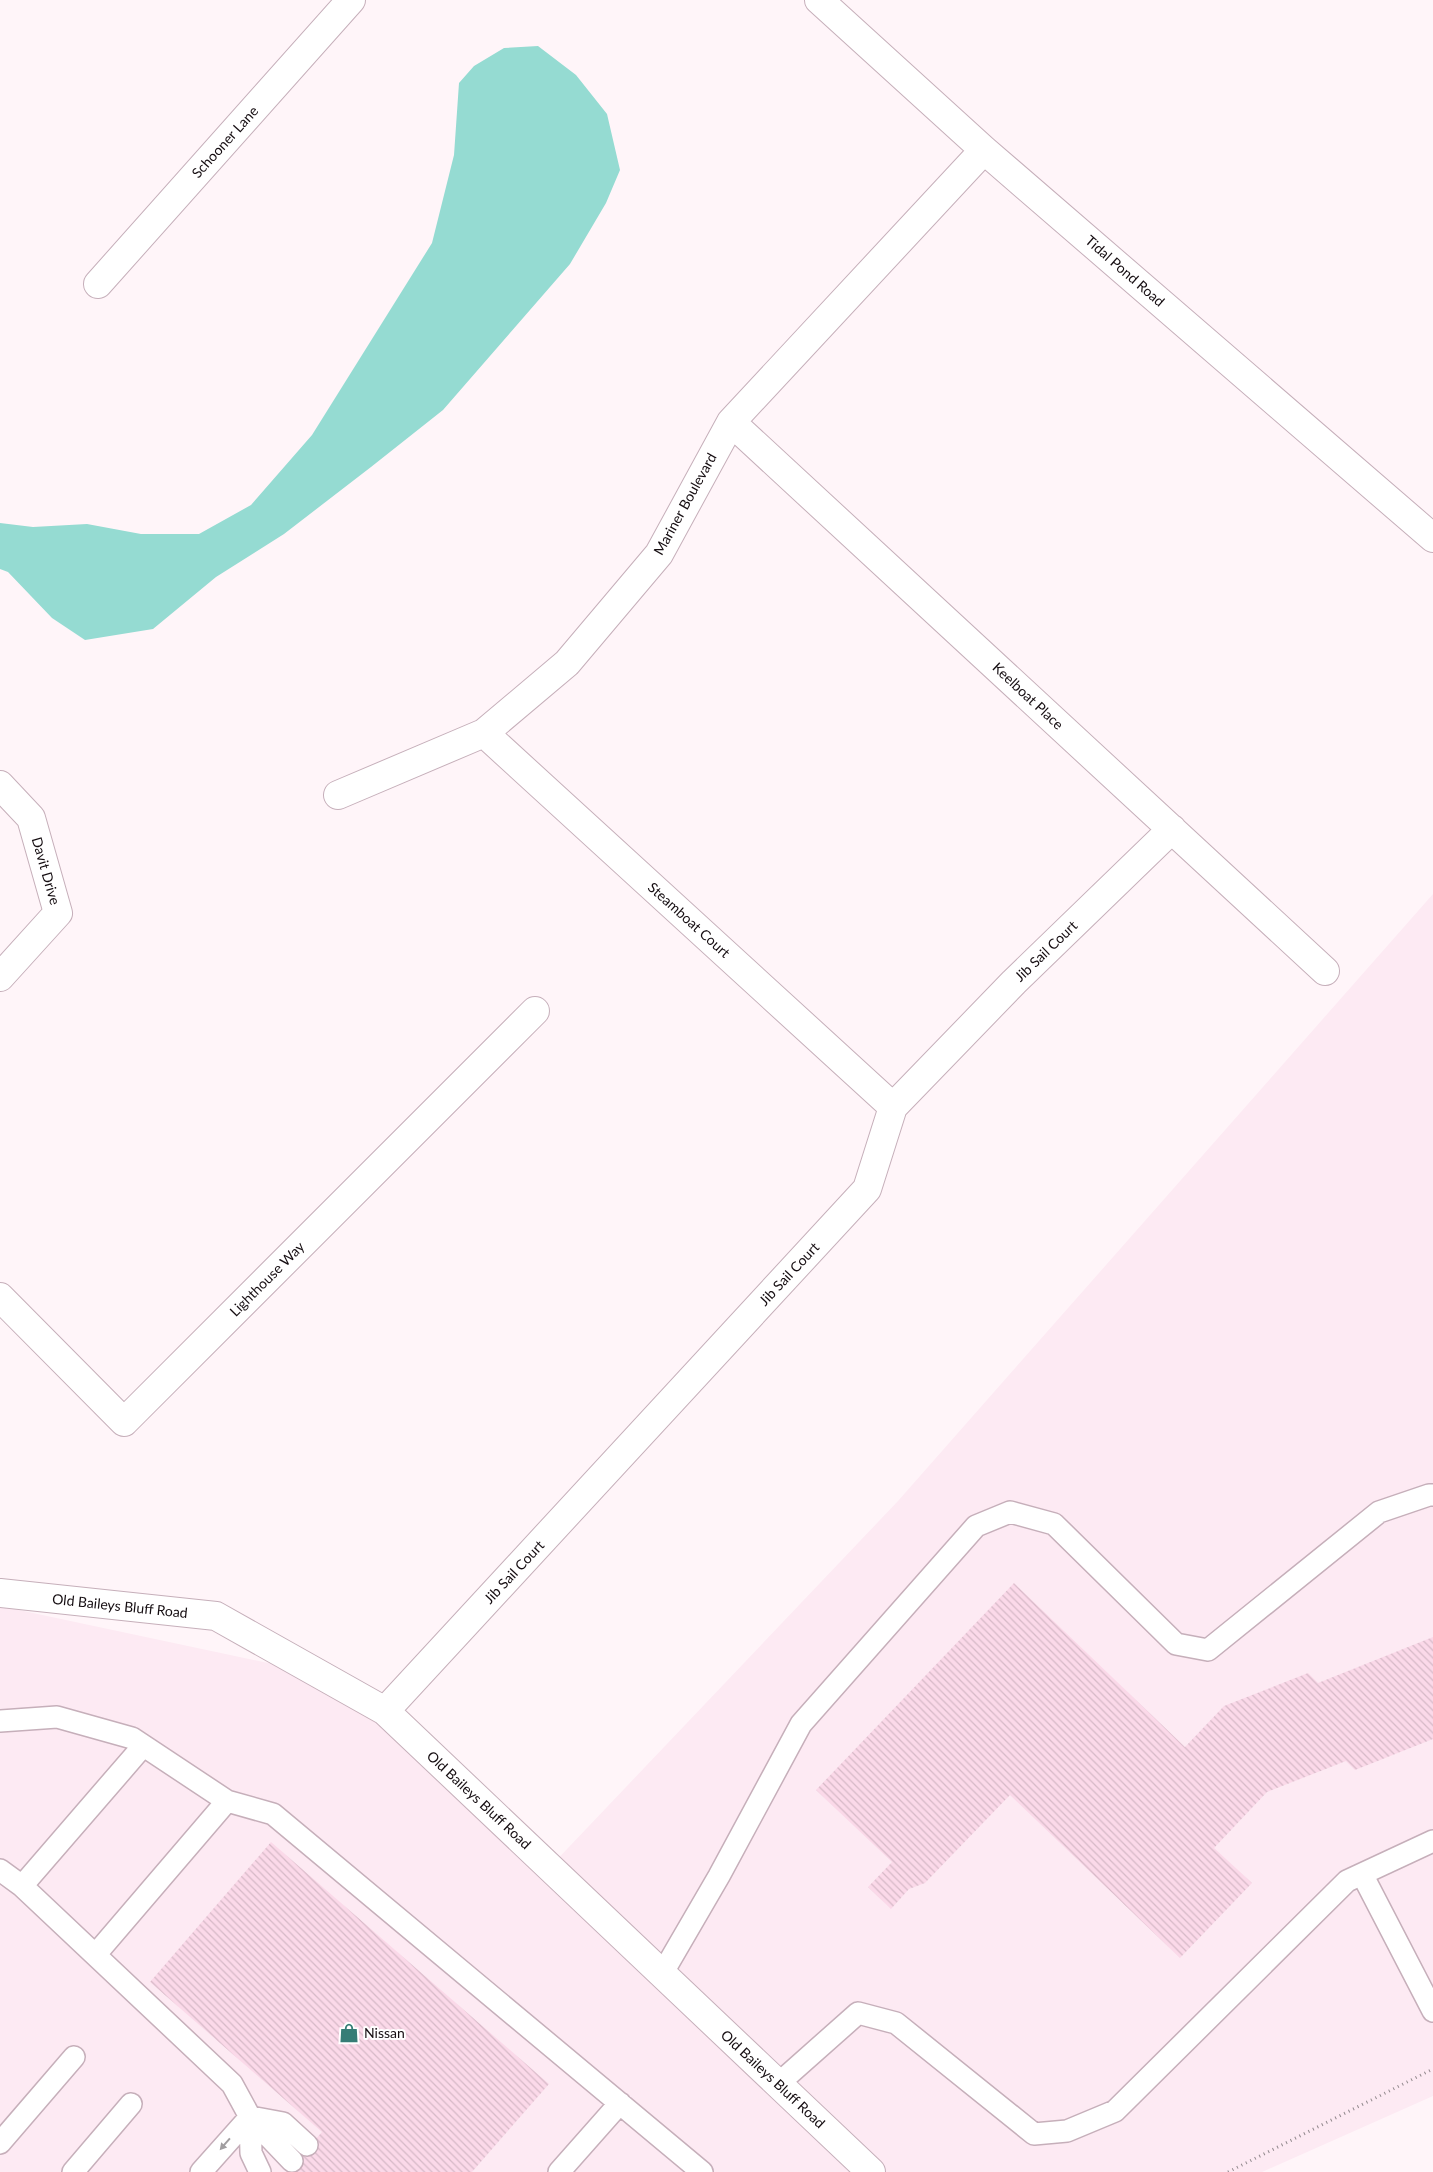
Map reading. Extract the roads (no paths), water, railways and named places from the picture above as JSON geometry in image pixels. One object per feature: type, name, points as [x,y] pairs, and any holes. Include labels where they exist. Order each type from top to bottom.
[{"type":"street","name":"Schooner Lane","points":[[98,284],[351,0]]},
{"type":"street","name":"Tidal Pond Road","points":[[819,0],[984,150],[1433,538]]},
{"type":"street","name":"Mariner Boulevard","points":[[338,795],[484,733],[567,663],[660,554],[731,422],[984,150]]},
{"type":"street","name":"Keelboat Place","points":[[731,422],[1325,971]]},
{"type":"street","name":"Steamboat Court","points":[[484,733],[893,1107]]},
{"type":"street","name":"Davit Drive","points":[[0,784],[31,818],[58,913],[0,977]]},
{"type":"street","name":"Jib Sail Court","points":[[385,1711],[867,1189],[893,1107],[1014,982],[1172,829]]},
{"type":"street","name":"Lighthouse Way","points":[[0,1297],[124,1422],[535,1011]]},
{"type":"street","name":"Old Baileys Bluff Road","points":[[0,1593],[216,1616],[385,1711],[871,2172]]},
{"type":"lane","points":[[662,1974],[719,1876],[802,1724],[976,1526],[1010,1512],[1054,1524],[1176,1644],[1208,1650],[1380,1512],[1433,1495]]},
{"type":"lane","points":[[0,1721],[57,1717],[132,1738],[227,1800],[273,1814],[699,2171]]},
{"type":"lane","points":[[22,1886],[143,1746]]},
{"type":"lane","points":[[96,1954],[227,1800]]},
{"type":"lane","points":[[778,2084],[858,2013],[896,2023],[1034,2134],[1067,2132],[1115,2110],[1348,1881],[1433,1841]]},
{"type":"lane","points":[[0,1870],[22,1886],[96,1954],[158,2016],[232,2084],[250,2117],[292,2161]]},
{"type":"lane","points":[[1362,1874],[1433,2011]]},
{"type":"lane","points":[[0,2143],[74,2058]]},
{"type":"lane","points":[[560,2172],[620,2103]]},
{"type":"lane","points":[[73,2172],[131,2104]]},
{"type":"lane","points":[[250,2117],[282,2123],[307,2145]]},
{"type":"lane","points":[[201,2172],[250,2117]]},
{"type":"lane","points":[[250,2117],[251,2153],[260,2172]]},
{"type":"place","name":"Nissan","points":[[349,2033]]}]
